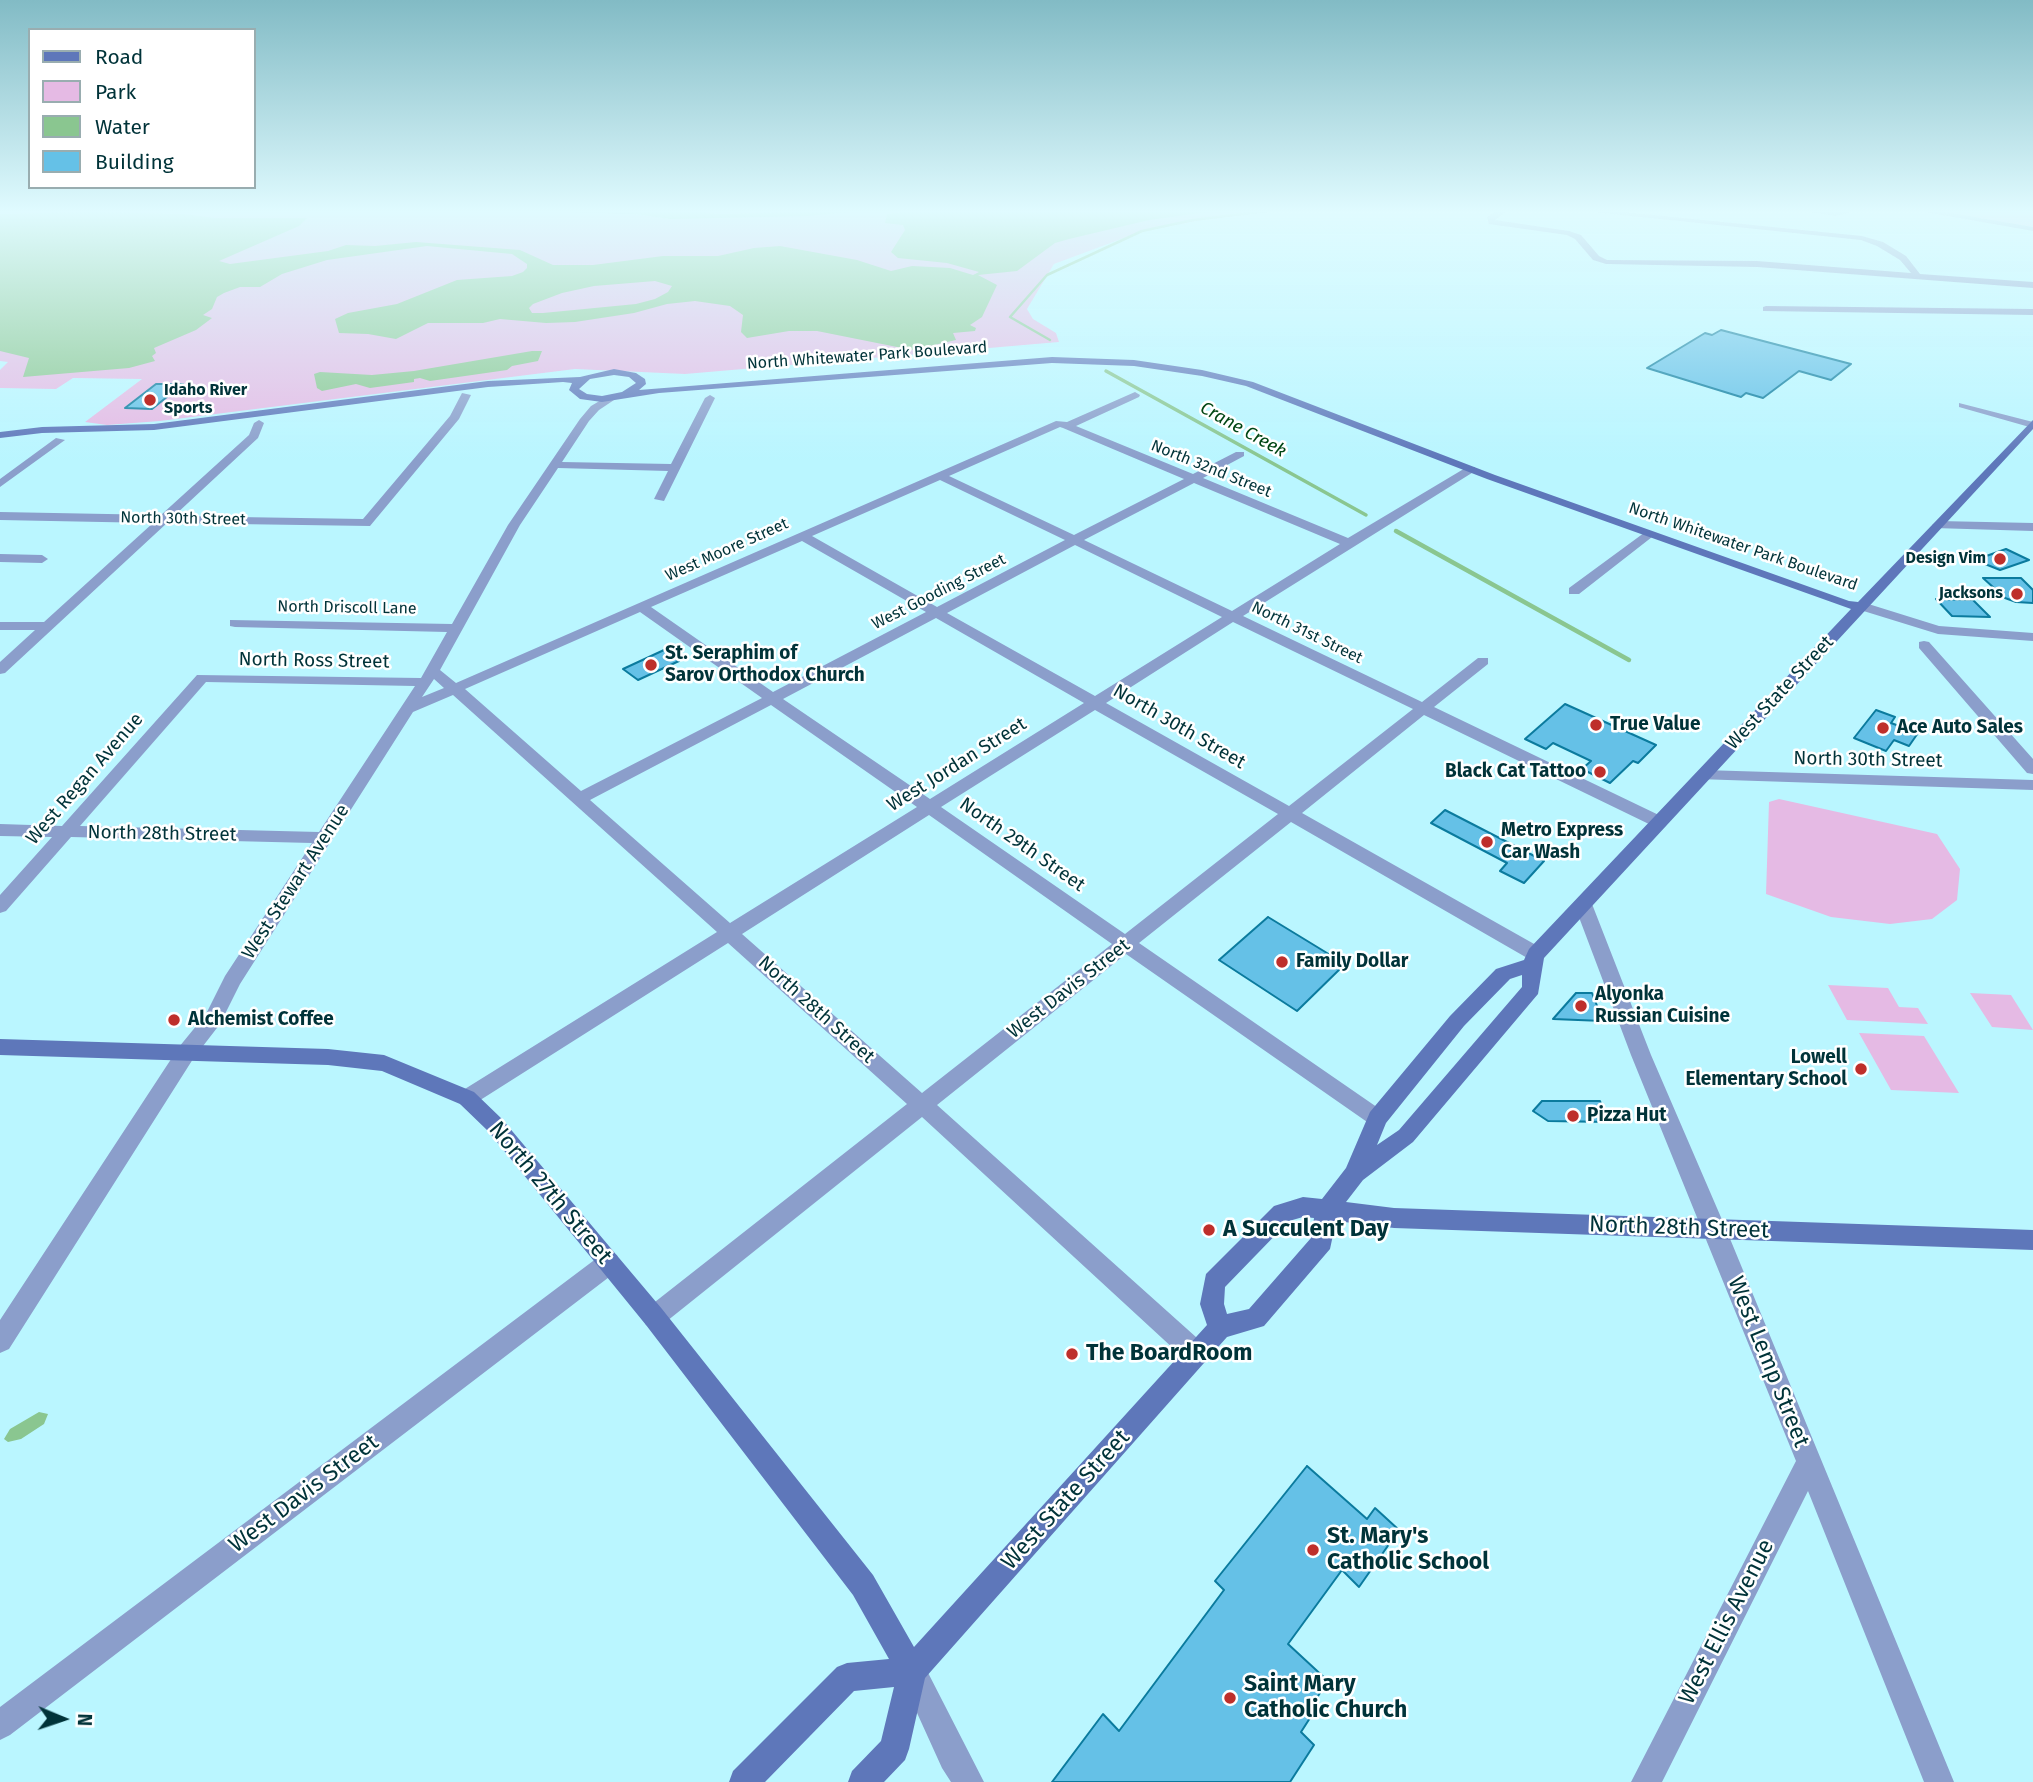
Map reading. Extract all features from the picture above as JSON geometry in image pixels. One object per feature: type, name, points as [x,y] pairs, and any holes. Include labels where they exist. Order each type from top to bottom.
[{"type":"street","points":[[1766,309],[2033,312]]},
{"type":"street","name":"North Whitewater Park Boulevard","points":[[581,380],[614,372],[632,375],[641,380],[674,382],[1066,352],[1134,354],[1202,363],[1251,375],[1851,597],[1862,606]]},
{"type":"street","name":"North Whitewater Park Boulevard","points":[[576,393],[593,399],[612,398],[659,390],[1074,360],[1134,363],[1202,373],[1249,384],[1648,534],[1847,605],[1862,606]]},
{"type":"street","points":[[0,435],[42,430],[154,427],[488,384],[563,379],[581,380],[576,393],[585,419]]},
{"type":"street","points":[[625,395],[638,388],[641,380]]},
{"type":"street","points":[[13,435],[32,440],[154,436],[536,387],[576,393]]},
{"type":"street","name":"North 30th Street","points":[[0,516],[366,523],[455,416],[466,395]]},
{"type":"street","name":"West Moore Street","points":[[408,709],[802,536],[1135,395]]},
{"type":"street","name":"West Stewart Avenue","points":[[0,1341],[186,1053],[213,1018],[232,981],[429,676],[514,525],[585,419],[595,408],[612,398]]},
{"type":"street","points":[[660,499],[710,398]]},
{"type":"street","points":[[1963,405],[2033,424]]},
{"type":"street","points":[[0,670],[254,436],[259,422]]},
{"type":"street","name":"West State Street","points":[[1355,1173],[1377,1118],[1457,1021],[1503,974],[1534,959],[2033,424]]},
{"type":"street","name":"North 32nd Street","points":[[1064,425],[1349,543]]},
{"type":"street","points":[[0,484],[60,440]]},
{"type":"street","name":"West Gooding Street","points":[[579,799],[1240,454]]},
{"type":"street","points":[[555,466],[676,468]]},
{"type":"street","name":"West Jordan Street","points":[[467,1098],[1471,469]]},
{"type":"street","name":"North 31st Street","points":[[941,476],[1659,822]]},
{"type":"street","points":[[1938,525],[2033,527]]},
{"type":"street","points":[[2016,527],[2033,542]]},
{"type":"street","points":[[1574,592],[1648,534]]},
{"type":"street","name":"North 30th Street","points":[[802,536],[1290,814],[1534,959]]},
{"type":"street","points":[[0,558],[42,559]]},
{"type":"street","points":[[1862,606],[1938,630],[2033,637]]},
{"type":"street","name":"North 29th Street","points":[[641,607],[1377,1118]]},
{"type":"street","name":"North Driscoll Lane","points":[[235,623],[458,628]]},
{"type":"street","points":[[0,626],[47,626]]},
{"type":"street","points":[[1924,645],[2033,769]]},
{"type":"street","name":"West Davis Street","points":[[653,1317],[1483,660]]},
{"type":"street","name":"North 28th Street","points":[[429,676],[456,688],[1197,1354]]},
{"type":"street","name":"North Ross Street","points":[[202,678],[429,676]]},
{"type":"street","name":"West Regan Avenue","points":[[0,907],[202,678]]},
{"type":"street","name":"North 30th Street","points":[[1703,775],[2033,785]]},
{"type":"street","name":"North 28th Street","points":[[0,830],[324,838]]},
{"type":"street","name":"West Lemp Street","points":[[1583,904],[1635,1042],[1939,1782]]},
{"type":"street","name":"West State Street","points":[[863,1782],[894,1749],[912,1671],[1220,1328],[1256,1318],[1322,1242],[1325,1211],[1355,1173],[1406,1136],[1531,989],[1534,959]]},
{"type":"street","name":"North 27th Street","points":[[0,1047],[328,1057],[384,1063],[467,1098],[495,1125],[653,1317],[863,1586],[912,1671]]},
{"type":"street","points":[[1220,1328],[1212,1304],[1214,1282],[1282,1213],[1303,1207],[1325,1211]]},
{"type":"street","name":"North 28th Street","points":[[1325,1211],[1394,1218],[2033,1240]]},
{"type":"street","name":"West Davis Street","points":[[0,1725],[609,1263]]},
{"type":"street","name":"West Ellis Avenue","points":[[1646,1782],[1809,1462]]},
{"type":"street","points":[[744,1782],[847,1677],[912,1671],[953,1757],[969,1782]]},
{"type":"green space","points":[[0,293],[1037,293],[1027,309],[1033,319],[1056,333],[1059,342],[685,374],[575,369],[160,421],[107,425],[85,422],[142,379],[73,378],[56,389],[0,388],[0,370],[8,362],[0,361]]},
{"type":"green space","points":[[1779,799],[1937,834],[1960,869],[1957,900],[1932,919],[1890,924],[1831,917],[1766,894],[1769,802]]},
{"type":"green space","points":[[1828,985],[1888,988],[1899,1007],[1918,1008],[1928,1024],[1847,1020]]},
{"type":"green space","points":[[1970,993],[2011,995],[2033,1030],[1992,1027]]},
{"type":"green space","points":[[1859,1033],[1924,1036],[1959,1093],[1891,1090]]},
{"type":"water","points":[[0,293],[224,293],[217,297],[212,309],[203,315],[212,318],[196,330],[154,348],[156,353],[152,356],[155,361],[129,368],[23,377],[29,358],[0,351]]},
{"type":"water","points":[[424,293],[562,293],[529,308],[532,313],[543,313],[636,304],[666,293],[993,293],[982,317],[970,325],[976,328],[975,331],[953,333],[956,340],[912,350],[817,331],[789,331],[747,338],[741,332],[743,315],[730,306],[695,301],[575,322],[546,323],[500,319],[483,323],[428,323],[396,339],[339,333],[335,319],[348,313],[397,304]]},
{"type":"water","points":[[542,351],[538,361],[512,366],[507,370],[430,381],[420,378],[414,379],[414,382],[370,388],[356,384],[322,391],[317,388],[314,374],[320,372],[372,375],[414,371]]},
{"type":"water","points":[[39,1412],[48,1414],[44,1424],[21,1439],[8,1442],[4,1439],[10,1429]]},
{"type":"building","points":[[1721,330],[1851,364],[1831,380],[1799,371],[1763,398],[1746,393],[1741,397],[1647,368],[1705,333],[1712,335]]},
{"type":"building","name":"Idaho River Sports","points":[[156,384],[183,384],[152,409],[125,408]]},
{"type":"building","name":"Design Vim","points":[[2006,549],[2029,560],[2000,570],[1975,560]]},
{"type":"building","name":"Jacksons","points":[[1983,578],[2021,578],[2033,590],[2033,603],[2005,598]]},
{"type":"building","points":[[1936,599],[1973,600],[1990,617],[1952,616]]},
{"type":"building","name":"St. Seraphim of Sarov Orthodox Church","points":[[664,650],[679,661],[638,680],[623,669]]},
{"type":"building","name":"True Value","points":[[1565,704],[1656,745],[1638,763],[1633,761],[1610,783],[1582,769],[1591,761],[1553,743],[1546,749],[1525,739]]},
{"type":"building","name":"Ace Auto Sales","points":[[1876,710],[1895,717],[1891,723],[1918,733],[1909,746],[1894,740],[1886,751],[1854,738]]},
{"type":"building","name":"Metro Express Car Wash","points":[[1445,810],[1544,861],[1524,883],[1500,871],[1507,863],[1431,823]]},
{"type":"building","name":"Family Dollar","points":[[1268,917],[1345,964],[1297,1011],[1219,960]]},
{"type":"building","name":"Alyonka Russian Cuisine","points":[[1576,993],[1592,993],[1603,1021],[1553,1019]]},
{"type":"building","name":"Pizza Hut","points":[[1542,1101],[1600,1101],[1608,1122],[1548,1121],[1533,1111]]},
{"type":"building","points":[[1307,1466],[1367,1519],[1375,1508],[1399,1530],[1359,1587],[1342,1570],[1288,1644],[1328,1681],[1306,1714],[1310,1718],[1301,1732],[1314,1745],[1290,1782],[1052,1782],[1103,1714],[1119,1731],[1224,1590],[1215,1581]]},
{"type":"waterway","name":"Crane Creek","points":[[1031,293],[1010,317],[1050,340]]},
{"type":"waterway","name":"Crane Creek","points":[[1106,371],[1366,515]]},
{"type":"waterway","name":"Crane Creek","points":[[1396,531],[1629,660]]},
{"type":"place","name":"Idaho River Sports","points":[[150,400]]},
{"type":"place","name":"Design Vim","points":[[2000,559]]},
{"type":"place","name":"Jacksons","points":[[2017,594]]},
{"type":"place","name":"St. Seraphim of Sarov Orthodox Church","points":[[651,665]]},
{"type":"place","name":"True Value","points":[[1596,725]]},
{"type":"place","name":"Ace Auto Sales","points":[[1883,728]]},
{"type":"place","name":"Black Cat Tattoo","points":[[1600,772]]},
{"type":"place","name":"Metro Express Car Wash","points":[[1487,842]]},
{"type":"place","name":"Family Dollar","points":[[1282,962]]},
{"type":"place","name":"Alyonka Russian Cuisine","points":[[1581,1006]]},
{"type":"place","name":"Alchemist Coffee","points":[[174,1020]]},
{"type":"place","name":"Lowell Elementary School","points":[[1861,1069]]},
{"type":"place","name":"Pizza Hut","points":[[1573,1116]]},
{"type":"place","name":"A Succulent Day","points":[[1209,1230]]},
{"type":"place","name":"The BoardRoom","points":[[1072,1354]]},
{"type":"place","name":"St. Mary's Catholic School","points":[[1313,1550]]},
{"type":"place","name":"Saint Mary Catholic Church","points":[[1230,1698]]}]
